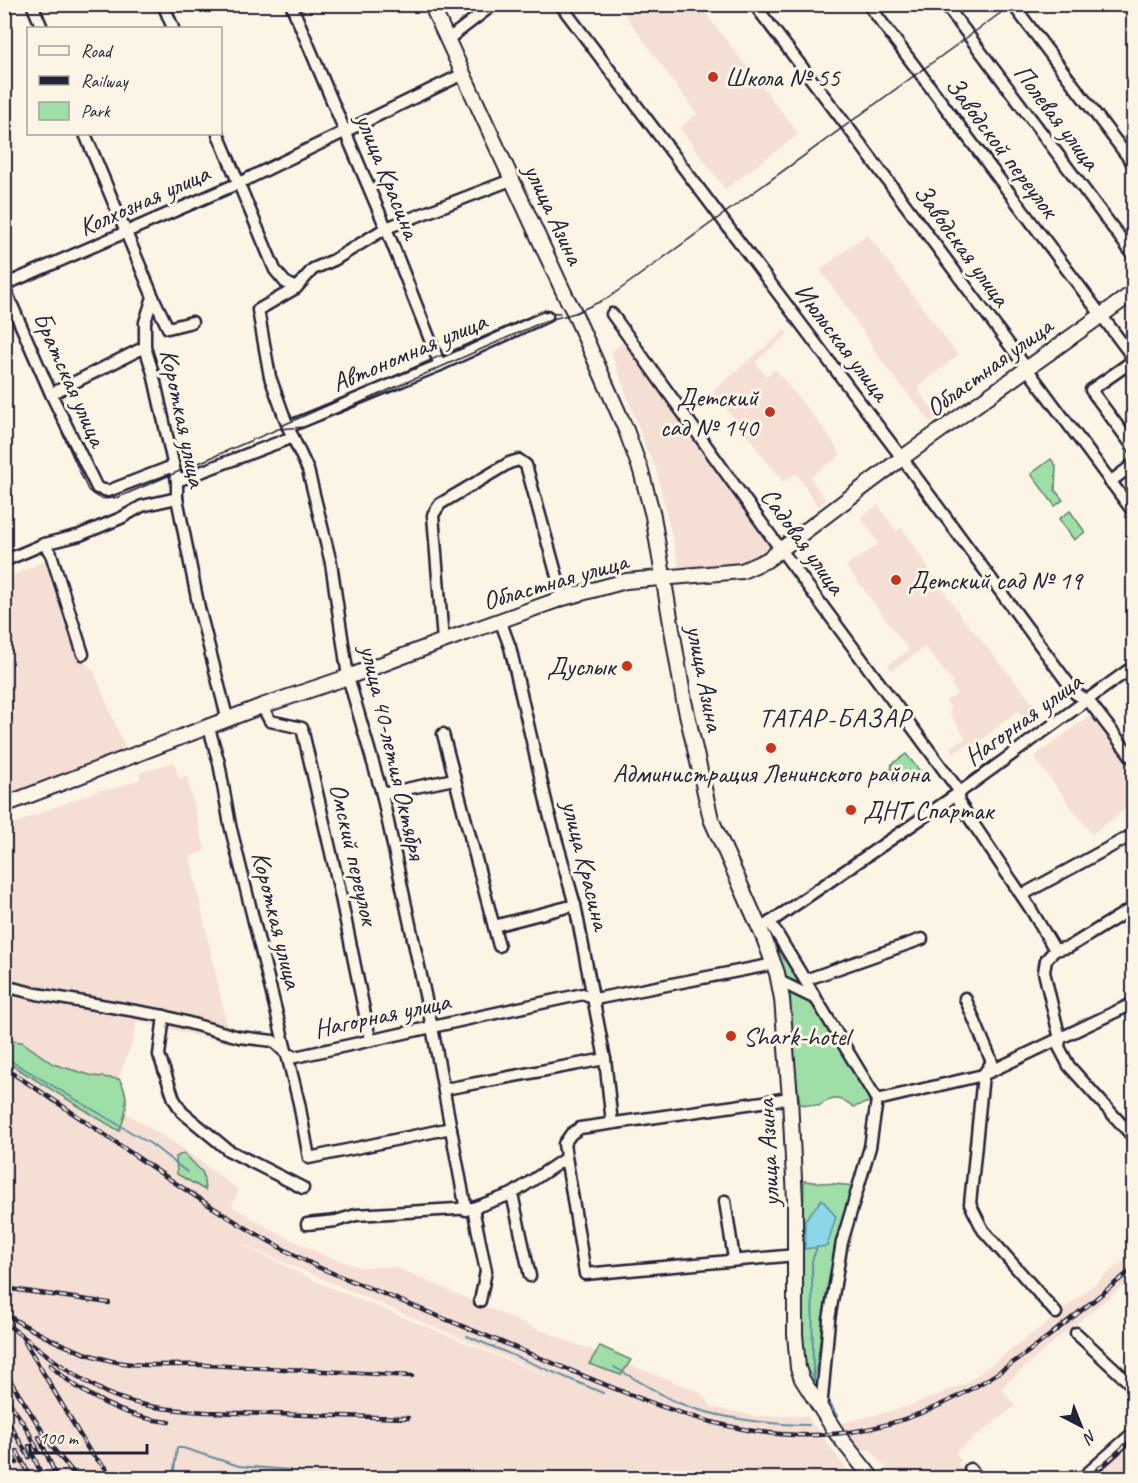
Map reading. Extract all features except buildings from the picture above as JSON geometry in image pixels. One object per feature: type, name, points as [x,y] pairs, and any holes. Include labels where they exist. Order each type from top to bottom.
[{"type":"main road","name":"улица Азина","points":[[431,4],[573,310],[626,430],[641,471],[652,516],[684,701],[711,819],[765,926],[779,981],[790,1098],[796,1255],[796,1356],[802,1378],[821,1410],[872,1479]]},
{"type":"main road","name":"Областная улица","points":[[4,805],[228,721],[262,706],[563,598],[626,581],[742,571],[767,560],[902,458],[1134,292]]},
{"type":"street","points":[[32,4],[42,27]]},
{"type":"street","points":[[163,4],[173,27]]},
{"type":"street","name":"улица Красина","points":[[291,4],[386,228],[440,365]]},
{"type":"street","points":[[447,39],[494,4]]},
{"type":"street","name":"Июльская улица","points":[[560,4],[902,458],[1076,694],[1088,700],[1134,760]]},
{"type":"street","name":"Заводская улица","points":[[754,4],[1134,513]]},
{"type":"street","name":"Заводской переулок","points":[[868,4],[1134,359]]},
{"type":"street","name":"Полевая улица","points":[[945,4],[1134,256]]},
{"type":"street","points":[[1017,10],[1134,165]]},
{"type":"street","name":"Колхозная улица","points":[[4,286],[239,183],[463,74]]},
{"type":"street","points":[[85,135],[125,234],[168,328],[192,322]]},
{"type":"street","points":[[218,135],[275,270],[285,282],[296,288],[313,269],[334,260],[386,228],[511,180]]},
{"type":"street","name":"Братская улица","points":[[4,286],[51,394],[97,488],[108,491],[173,466]]},
{"type":"street","name":"улица 40-летия Октября","points":[[296,288],[258,310],[270,377],[288,427],[308,470],[331,563],[348,677],[382,794],[432,1027],[451,1128],[486,1271],[480,1300]]},
{"type":"street","name":"Короткая улица","points":[[153,297],[146,322],[145,348],[153,373],[177,482],[177,498],[199,608],[228,721]]},
{"type":"street","name":"Садовая улица","points":[[612,314],[780,549],[960,792],[958,801],[1022,895],[1054,950]]},
{"type":"street","name":"Автономная улица","points":[[288,427],[440,365],[547,316]]},
{"type":"street","points":[[51,394],[145,348]]},
{"type":"street","points":[[1134,359],[1091,390],[1134,448]]},
{"type":"street","points":[[177,482],[293,437]]},
{"type":"street","points":[[443,641],[434,515],[440,504],[509,463],[519,460],[526,465],[563,598]]},
{"type":"street","points":[[1110,482],[1134,464]]},
{"type":"street","points":[[4,561],[44,544],[80,535],[121,518],[142,506],[177,498]]},
{"type":"street","points":[[44,544],[51,554],[83,654]]},
{"type":"street","name":"улица Красина","points":[[500,620],[510,647],[549,814],[575,905],[595,999],[612,1123]]},
{"type":"street","name":"Нагорная улица","points":[[765,926],[960,792],[1134,666]]},
{"type":"street","name":"Омский переулок","points":[[262,706],[270,721],[302,728],[338,883],[370,1040]]},
{"type":"street","name":"Короткая улица","points":[[209,728],[219,763],[230,825],[299,1103],[309,1158],[451,1128]]},
{"type":"street","points":[[443,734],[499,946]]},
{"type":"street","points":[[382,794],[454,779]]},
{"type":"street","points":[[1022,895],[1134,834]]},
{"type":"street","points":[[494,926],[575,905]]},
{"type":"street","points":[[1134,907],[1069,947],[1054,950],[1046,960],[1044,972],[1060,1039],[1059,1047],[1069,1066],[1134,1138]]},
{"type":"street","points":[[765,926],[805,980],[877,1100],[870,1147],[842,1242],[829,1320],[821,1410]]},
{"type":"street","points":[[805,980],[922,939]]},
{"type":"street","name":"Нагорная улица","points":[[4,986],[164,1017],[239,1037],[273,1041],[286,1053],[296,1057],[583,994],[595,999],[774,964]]},
{"type":"street","points":[[779,981],[816,1000]]},
{"type":"street","points":[[965,998],[993,1062],[983,1075],[970,1204],[983,1230],[1056,1313]]},
{"type":"street","points":[[877,1100],[983,1075],[1134,1003]]},
{"type":"street","points":[[164,1017],[159,1054],[174,1099],[182,1112],[228,1150],[303,1188]]},
{"type":"street","points":[[444,1089],[605,1059]]},
{"type":"street","points":[[790,1098],[580,1128],[570,1134],[564,1144],[585,1274],[796,1255]]},
{"type":"street","points":[[307,1224],[336,1221],[356,1215],[470,1209],[513,1194],[566,1158]]},
{"type":"street","points":[[513,1194],[530,1276]]},
{"type":"street","points":[[725,1201],[734,1259]]},
{"type":"street","points":[[1076,1333],[1134,1387]]},
{"type":"street","points":[[1082,1479],[1134,1432]]},
{"type":"street","points":[[970,1469],[978,1479]]},
{"type":"shaded area","name":"Школа № 55","points":[[618,5],[699,5],[799,134],[725,189],[680,128],[697,114]]},
{"type":"shaded area","points":[[867,234],[958,355],[919,387],[920,393],[938,416],[931,422],[885,366],[820,270]]},
{"type":"shaded area","name":"Детский сад № 140","points":[[785,330],[788,334],[755,362],[766,376],[775,369],[827,433],[841,455],[810,477],[826,501],[818,506],[796,473],[783,482],[713,391]]},
{"type":"shaded area","points":[[623,342],[772,549],[747,563],[680,570],[655,465],[648,453],[611,352]]},
{"type":"shaded area","points":[[878,505],[896,531],[902,528],[966,624],[1044,717],[1030,728],[1018,710],[973,747],[969,743],[954,753],[951,748],[966,738],[949,712],[952,709],[946,701],[957,694],[951,684],[953,682],[925,647],[892,670],[888,665],[909,650],[846,566],[879,544],[861,517]]},
{"type":"shaded area","points":[[49,559],[77,652],[95,674],[127,753],[5,800],[5,579]]},
{"type":"shaded area","points":[[1092,714],[1133,769],[1133,803],[1092,834],[1034,757]]},
{"type":"shaded area","points":[[174,762],[179,779],[187,777],[205,850],[190,857],[231,1044],[137,1021],[132,1043],[109,1102],[183,1149],[239,1190],[232,1206],[263,1225],[325,1256],[360,1267],[395,1267],[527,1325],[700,1392],[712,1407],[753,1416],[807,1416],[853,1478],[5,1478],[5,827],[99,790],[113,789],[141,779],[139,773]],"holes":[[[237,1242],[546,1375],[322,1284]]]},
{"type":"shaded area","points":[[1133,1253],[1133,1278],[1059,1337],[1001,1388],[1015,1406],[955,1453],[961,1461],[958,1464],[971,1478],[894,1478],[870,1449],[862,1451],[840,1424],[910,1406],[966,1383],[1043,1326]]},
{"type":"shaded area","points":[[1133,1435],[1133,1478],[1085,1478]]},
{"type":"green space","points":[[1051,459],[1056,466],[1055,490],[1063,500],[1055,506],[1031,474]]},
{"type":"green space","points":[[1070,511],[1085,532],[1074,540],[1059,519]]},
{"type":"green space","points":[[906,754],[928,781],[890,777],[892,764]]},
{"type":"green space","points":[[776,937],[875,1100],[854,1107],[837,1099],[832,1099],[819,1106],[800,1104]]},
{"type":"green space","points":[[5,1040],[22,1042],[53,1064],[93,1076],[119,1079],[125,1091],[126,1105],[119,1131],[5,1061]]},
{"type":"green space","points":[[184,1153],[203,1173],[205,1190],[177,1174],[176,1157]]},
{"type":"green space","points":[[804,1181],[855,1186],[829,1286],[813,1387],[806,1375],[800,1342]]},
{"type":"green space","points":[[600,1346],[631,1360],[621,1375],[589,1364]]},
{"type":"water","points":[[822,1199],[836,1217],[827,1246],[805,1249],[805,1220]]},
{"type":"waterway","points":[[4,1057],[151,1144],[187,1172]]},
{"type":"waterway","points":[[817,1247],[812,1261],[813,1376],[818,1385]]},
{"type":"waterway","points":[[467,1336],[603,1393]]},
{"type":"waterway","points":[[614,1367],[670,1399],[702,1411],[757,1422],[809,1425]]},
{"type":"waterway","points":[[828,1400],[837,1416]]},
{"type":"waterway","points":[[167,1478],[174,1470],[177,1448],[239,1466],[290,1470]]},
{"type":"tram line","points":[[4,312],[12,322],[88,490],[102,498],[119,497],[278,429],[305,427],[545,321],[575,313],[608,298],[1013,4]]},
{"type":"tram line","points":[[281,426],[533,315],[543,312],[560,313]]},
{"type":"railway","points":[[4,1068],[238,1223],[320,1268],[642,1399],[689,1416],[737,1428],[785,1434],[834,1434],[885,1425],[938,1406],[965,1393],[1016,1361],[1134,1268]]},
{"type":"railway","points":[[4,1288],[109,1303]]},
{"type":"railway","points":[[4,1313],[28,1328],[67,1346],[119,1362],[143,1365],[229,1366],[412,1376]]},
{"type":"railway","points":[[4,1322],[93,1386],[119,1398],[143,1405],[206,1412],[408,1418]]},
{"type":"railway","points":[[25,1342],[90,1452],[115,1478]]},
{"type":"railway","points":[[50,1365],[76,1386],[105,1403],[136,1416],[169,1422]]},
{"type":"railway","points":[[4,1371],[55,1451],[78,1478]]},
{"type":"railway","points":[[4,1394],[27,1429],[38,1451]]},
{"type":"railway","points":[[4,1415],[29,1457]]},
{"type":"railway","points":[[39,1437],[57,1478]]},
{"type":"railway","points":[[1088,1478],[1134,1438]]},
{"type":"railway","points":[[4,1443],[17,1463]]},
{"type":"railway","points":[[29,1446],[43,1478]]},
{"type":"railway","points":[[17,1451],[31,1478]]},
{"type":"place","name":"Школа № 55","points":[[713,77]]},
{"type":"place","name":"Детский сад № 140","points":[[770,412]]},
{"type":"place","name":"Детский сад № 19","points":[[896,580]]},
{"type":"place","name":"Дуслык","points":[[627,666]]},
{"type":"place","name":"Администрация Ленинского района","points":[[771,748]]},
{"type":"place","name":"ДНТ Спартак","points":[[851,810]]},
{"type":"place","name":"Shark-hotel","points":[[731,1036]]},
{"type":"district","name":"ТАТАР-БАЗАР","points":[[835,718]]}]
